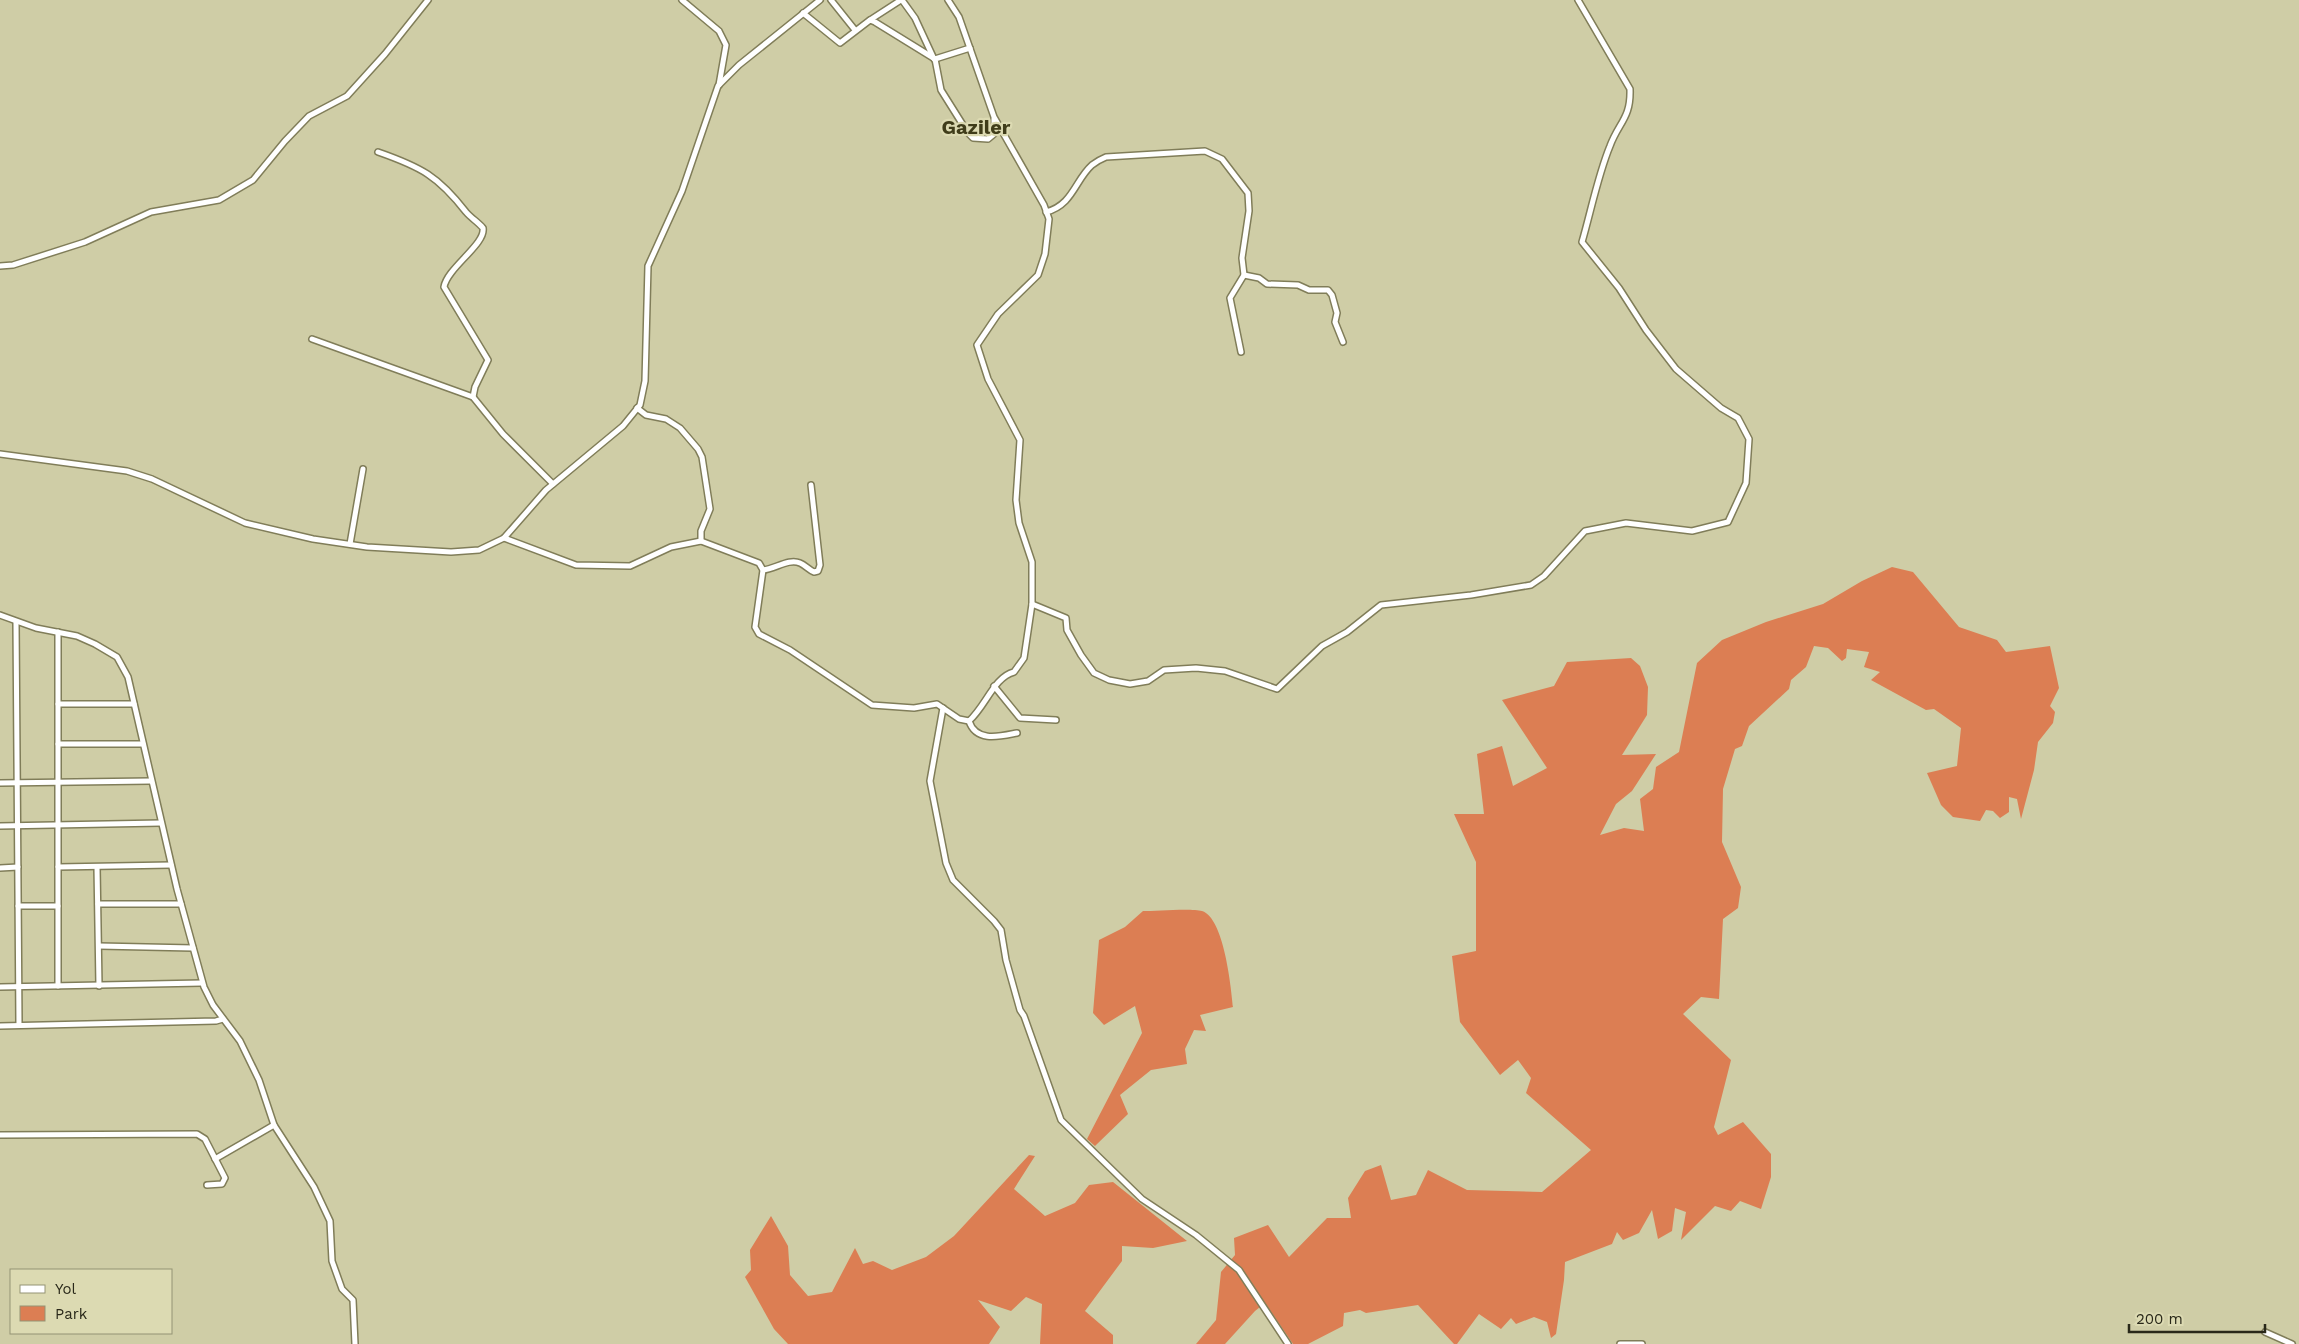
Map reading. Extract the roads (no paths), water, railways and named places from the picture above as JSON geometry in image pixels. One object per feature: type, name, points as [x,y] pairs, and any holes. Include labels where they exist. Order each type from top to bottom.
[{"type":"street","points":[[0,266],[13,265],[85,242],[151,212],[220,200],[253,180],[285,141],[309,116],[347,96],[385,54],[428,0]]},
{"type":"street","points":[[0,454],[127,471],[152,479],[245,523],[313,539],[350,544],[451,552],[479,550],[504,538],[553,484],[623,426],[637,408],[645,382],[648,266],[682,191],[718,86],[726,44],[719,31],[682,0]]},
{"type":"street","points":[[718,86],[739,65],[820,0]]},
{"type":"street","points":[[831,0],[855,30]]},
{"type":"street","points":[[803,13],[840,43],[855,30],[902,0],[915,18],[934,59],[941,90],[968,133],[973,138],[988,139],[994,134],[994,117]]},
{"type":"street","points":[[504,538],[576,565],[630,566],[671,547],[701,541],[759,564],[763,570],[754,628],[759,634],[790,650],[872,705],[914,708],[937,704],[959,720],[969,721],[980,712],[994,686],[1005,674],[1014,672],[1024,658],[1032,604],[1032,562],[1019,523],[1016,500],[1020,440],[988,379],[977,344],[998,314],[1038,275],[1045,254],[1049,219],[994,117],[958,17],[948,0]]},
{"type":"street","points":[[1032,604],[1066,618],[1067,630],[1081,656],[1094,674],[1109,680],[1130,684],[1148,681],[1164,670],[1196,668],[1224,671],[1277,689],[1322,646],[1347,632],[1381,605],[1471,595],[1531,585],[1544,576],[1585,531],[1626,523],[1692,530],[1728,522],[1746,484],[1750,439],[1738,418],[1721,408],[1676,369],[1646,330],[1620,288],[1582,242],[1610,145],[1622,126],[1630,104],[1630,89],[1578,0]]},
{"type":"street","points":[[870,20],[934,59],[970,48]]},
{"type":"street","points":[[1046,212],[1054,210],[1076,189],[1092,165],[1106,157],[1205,151],[1222,159],[1248,193],[1249,211],[1242,258],[1244,275],[1230,298],[1241,352]]},
{"type":"street","points":[[378,152],[408,162],[432,175],[449,190],[467,213],[483,228],[482,236],[444,284],[445,291],[488,360],[475,387],[473,397]]},
{"type":"street","points":[[1244,275],[1259,278],[1267,284],[1298,285],[1309,290],[1328,290],[1332,295],[1337,313],[1335,322],[1343,342]]},
{"type":"street","points":[[312,339],[473,397],[492,422],[553,484]]},
{"type":"street","points":[[637,408],[646,415],[666,419],[680,428],[698,449],[702,457],[710,509],[701,531],[701,541]]},
{"type":"street","points":[[350,544],[363,469]]},
{"type":"street","points":[[763,570],[772,570],[797,561],[814,572],[818,571],[820,565],[811,485]]},
{"type":"street","points":[[0,615],[16,622],[86,640],[117,657],[128,677],[171,865],[202,983],[223,1019],[232,1028],[259,1080],[274,1125],[314,1187],[330,1221],[332,1261],[342,1289],[353,1300],[355,1344]]},
{"type":"street","points":[[16,622],[19,1025]]},
{"type":"street","points":[[58,632],[58,986]]},
{"type":"street","points":[[994,686],[1020,718],[1056,720]]},
{"type":"street","points":[[58,704],[134,704]]},
{"type":"street","points":[[943,708],[930,781],[946,863],[953,880],[1001,930],[1006,960],[1020,1010],[1024,1016],[1061,1120],[1142,1199],[1196,1235],[1239,1270],[1288,1344]]},
{"type":"street","points":[[969,721],[979,734],[992,738],[1017,733]]},
{"type":"street","points":[[58,744],[144,744]]},
{"type":"street","points":[[0,783],[151,781]]},
{"type":"street","points":[[0,826],[161,823]]},
{"type":"street","points":[[58,867],[171,865]]},
{"type":"street","points":[[97,867],[99,986]]},
{"type":"street","points":[[0,868],[18,868]]},
{"type":"street","points":[[98,904],[181,904]]},
{"type":"street","points":[[18,906],[58,906]]},
{"type":"street","points":[[98,946],[193,948]]},
{"type":"street","points":[[0,988],[202,983]]},
{"type":"street","points":[[0,1026],[216,1021],[223,1019]]},
{"type":"street","points":[[215,1159],[274,1125]]},
{"type":"street","points":[[0,1134],[195,1134],[204,1139],[225,1180],[222,1184],[207,1185]]},
{"type":"street","points":[[2265,1332],[2292,1344]]},
{"type":"street","points":[[1620,1344],[1622,1342],[1642,1344]]},
{"type":"district","name":"Gaziler","points":[[976,127]]}]
